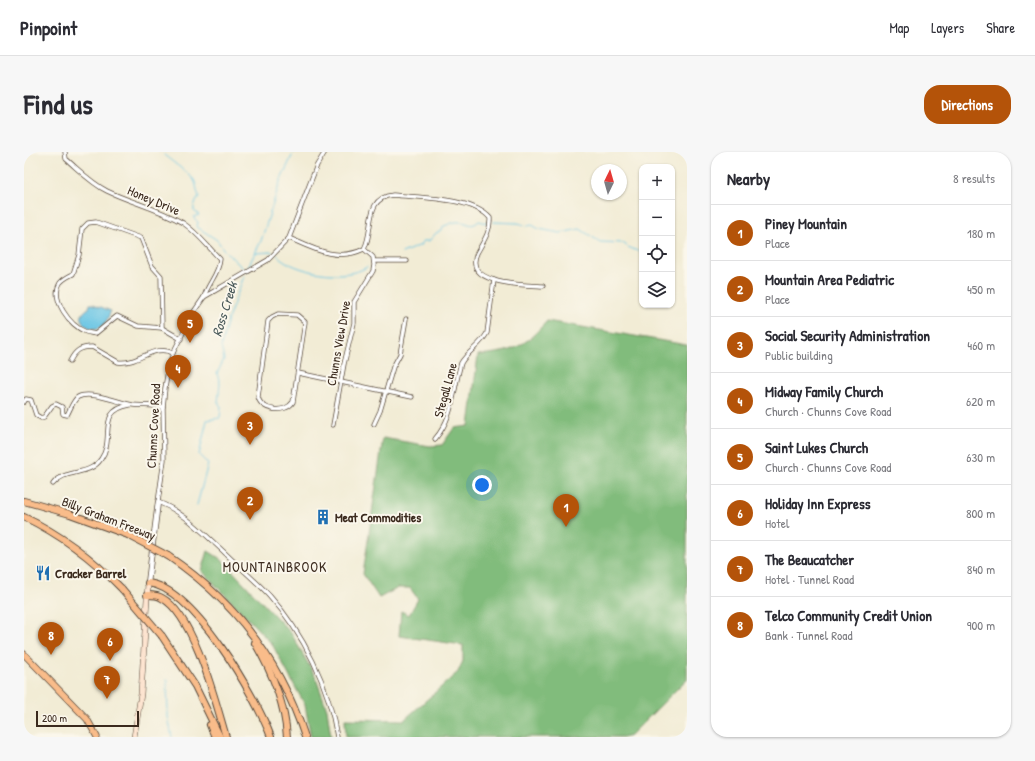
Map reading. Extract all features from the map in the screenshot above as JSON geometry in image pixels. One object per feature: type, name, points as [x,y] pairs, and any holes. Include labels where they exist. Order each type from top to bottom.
[{"type":"highway","name":"Billy Graham Freeway","points":[[24,501],[70,514],[128,535],[153,546],[198,577],[227,604],[262,646],[276,667],[292,701],[305,737]]},
{"type":"highway","points":[[24,517],[49,530],[70,544],[122,589],[162,636],[192,680],[220,737]]},
{"type":"highway","points":[[148,583],[155,584],[168,591],[202,622],[239,673],[260,711],[271,737]]},
{"type":"highway","points":[[147,595],[159,596],[168,602],[191,635],[202,659],[226,737]]},
{"type":"highway","points":[[239,618],[256,644],[271,672],[280,698],[287,737]]},
{"type":"highway","points":[[206,710],[215,737]]},
{"type":"main road","name":"Chunns Cove Road","points":[[134,737],[141,694],[148,583]]},
{"type":"main road","points":[[24,654],[87,719],[97,737]]},
{"type":"street","name":"Honey Drive","points":[[65,152],[66,159],[107,191],[164,213],[190,228],[220,259],[218,272],[206,289],[204,297]]},
{"type":"street","name":"Chunns Cove Road","points":[[148,583],[164,460],[163,407],[168,370],[173,353],[181,340],[193,313],[204,297],[268,260],[289,238],[317,165],[325,152]]},
{"type":"street","points":[[364,249],[375,205],[384,196],[393,195],[461,203],[480,211],[490,218],[489,229],[476,254],[475,264],[480,272],[494,280],[543,286]]},
{"type":"street","points":[[162,328],[161,276],[152,266],[141,238],[96,222],[88,223],[82,228],[79,255],[73,274],[61,281],[57,294],[70,321],[85,332],[95,334],[117,316],[138,326],[162,328],[181,340]]},
{"type":"street","points":[[289,238],[321,253],[332,255],[344,255],[364,249]]},
{"type":"street","points":[[364,249],[371,255],[374,261],[407,261]]},
{"type":"street","name":"Chunns View Drive","points":[[333,425],[342,382],[344,364],[354,323],[354,302],[373,271],[374,261]]},
{"type":"street","name":"Stegall Lane","points":[[435,439],[443,430],[449,417],[461,363],[465,356],[485,338],[487,333],[494,280]]},
{"type":"street","points":[[278,314],[297,315],[305,322],[298,373],[293,402],[290,407],[285,409],[270,408],[259,402],[258,392],[268,321],[278,314]]},
{"type":"street","points":[[374,424],[402,344],[406,319]]},
{"type":"street","points":[[70,361],[76,351],[87,347],[92,347],[118,362],[123,363],[158,350],[168,350],[173,353]]},
{"type":"street","points":[[298,373],[386,393],[412,397]]},
{"type":"street","points":[[24,402],[26,399],[31,400],[36,415],[41,418],[44,417],[52,406],[56,404],[62,407],[63,414],[67,415],[75,401],[79,397],[85,396],[102,397],[132,405],[163,407]]},
{"type":"street","points":[[53,484],[62,475],[85,471],[97,464],[104,454],[110,415],[117,408],[132,405]]},
{"type":"street","points":[[158,502],[175,509],[191,522],[264,590],[291,623],[317,670],[328,700],[337,737]]},
{"type":"green space","points":[[547,321],[687,345],[687,679],[630,736],[627,737],[346,737],[345,719],[404,720],[458,672],[463,661],[463,645],[399,636],[401,611],[409,615],[418,599],[410,588],[398,588],[379,598],[363,574],[383,438],[430,446],[442,445],[454,428],[469,426],[478,355],[500,352],[517,347],[531,337]]},
{"type":"green space","points":[[208,551],[221,559],[291,633],[315,676],[327,709],[331,737],[311,737],[305,705],[272,644],[202,571]]},
{"type":"water","points":[[90,304],[111,311],[106,322],[94,329],[85,325],[82,321],[84,312],[89,308]]},
{"type":"waterway","points":[[164,155],[194,180],[199,196],[194,206],[194,211],[199,215],[193,217],[198,222],[197,227],[217,240],[224,250]]},
{"type":"waterway","name":"Ross Creek","points":[[246,271],[261,241],[280,182],[292,156]]},
{"type":"waterway","points":[[402,253],[421,245],[423,241],[429,241],[436,233],[441,231],[444,226],[455,222],[472,225],[479,221],[487,223]]},
{"type":"waterway","points":[[493,222],[518,223],[527,226],[532,225],[539,229],[560,233],[580,229],[600,242],[623,243],[639,252]]},
{"type":"waterway","points":[[226,252],[246,271]]},
{"type":"waterway","points":[[255,253],[272,252]]},
{"type":"waterway","points":[[277,255],[295,266],[320,273],[346,274],[367,267]]},
{"type":"waterway","name":"Ross Creek","points":[[197,505],[208,464],[199,455],[207,420],[220,418],[221,407],[218,402],[220,383],[217,374],[224,359],[221,347],[228,319],[244,276]]},
{"type":"waterway","name":"Ross Creek","points":[[167,679],[168,717],[172,737]]},
{"type":"place","name":"Saint Lukes Church","points":[[190,343]]},
{"type":"place","name":"Midway Family Church","points":[[178,388]]},
{"type":"place","name":"Social Security Administration","points":[[250,445]]},
{"type":"place","name":"Meat Commodities","points":[[323,517]]},
{"type":"place","name":"Mountain Area Pediatric","points":[[250,520]]},
{"type":"place","name":"Piney Mountain","points":[[566,527]]},
{"type":"place","name":"Cracker Barrel","points":[[43,573]]},
{"type":"place","name":"Telco Community Credit Union","points":[[51,655]]},
{"type":"place","name":"Holiday Inn Express","points":[[110,661]]},
{"type":"place","name":"The Beaucatcher","points":[[107,699]]},
{"type":"district","name":"MOUNTAINBROOK","points":[[275,566]]}]
